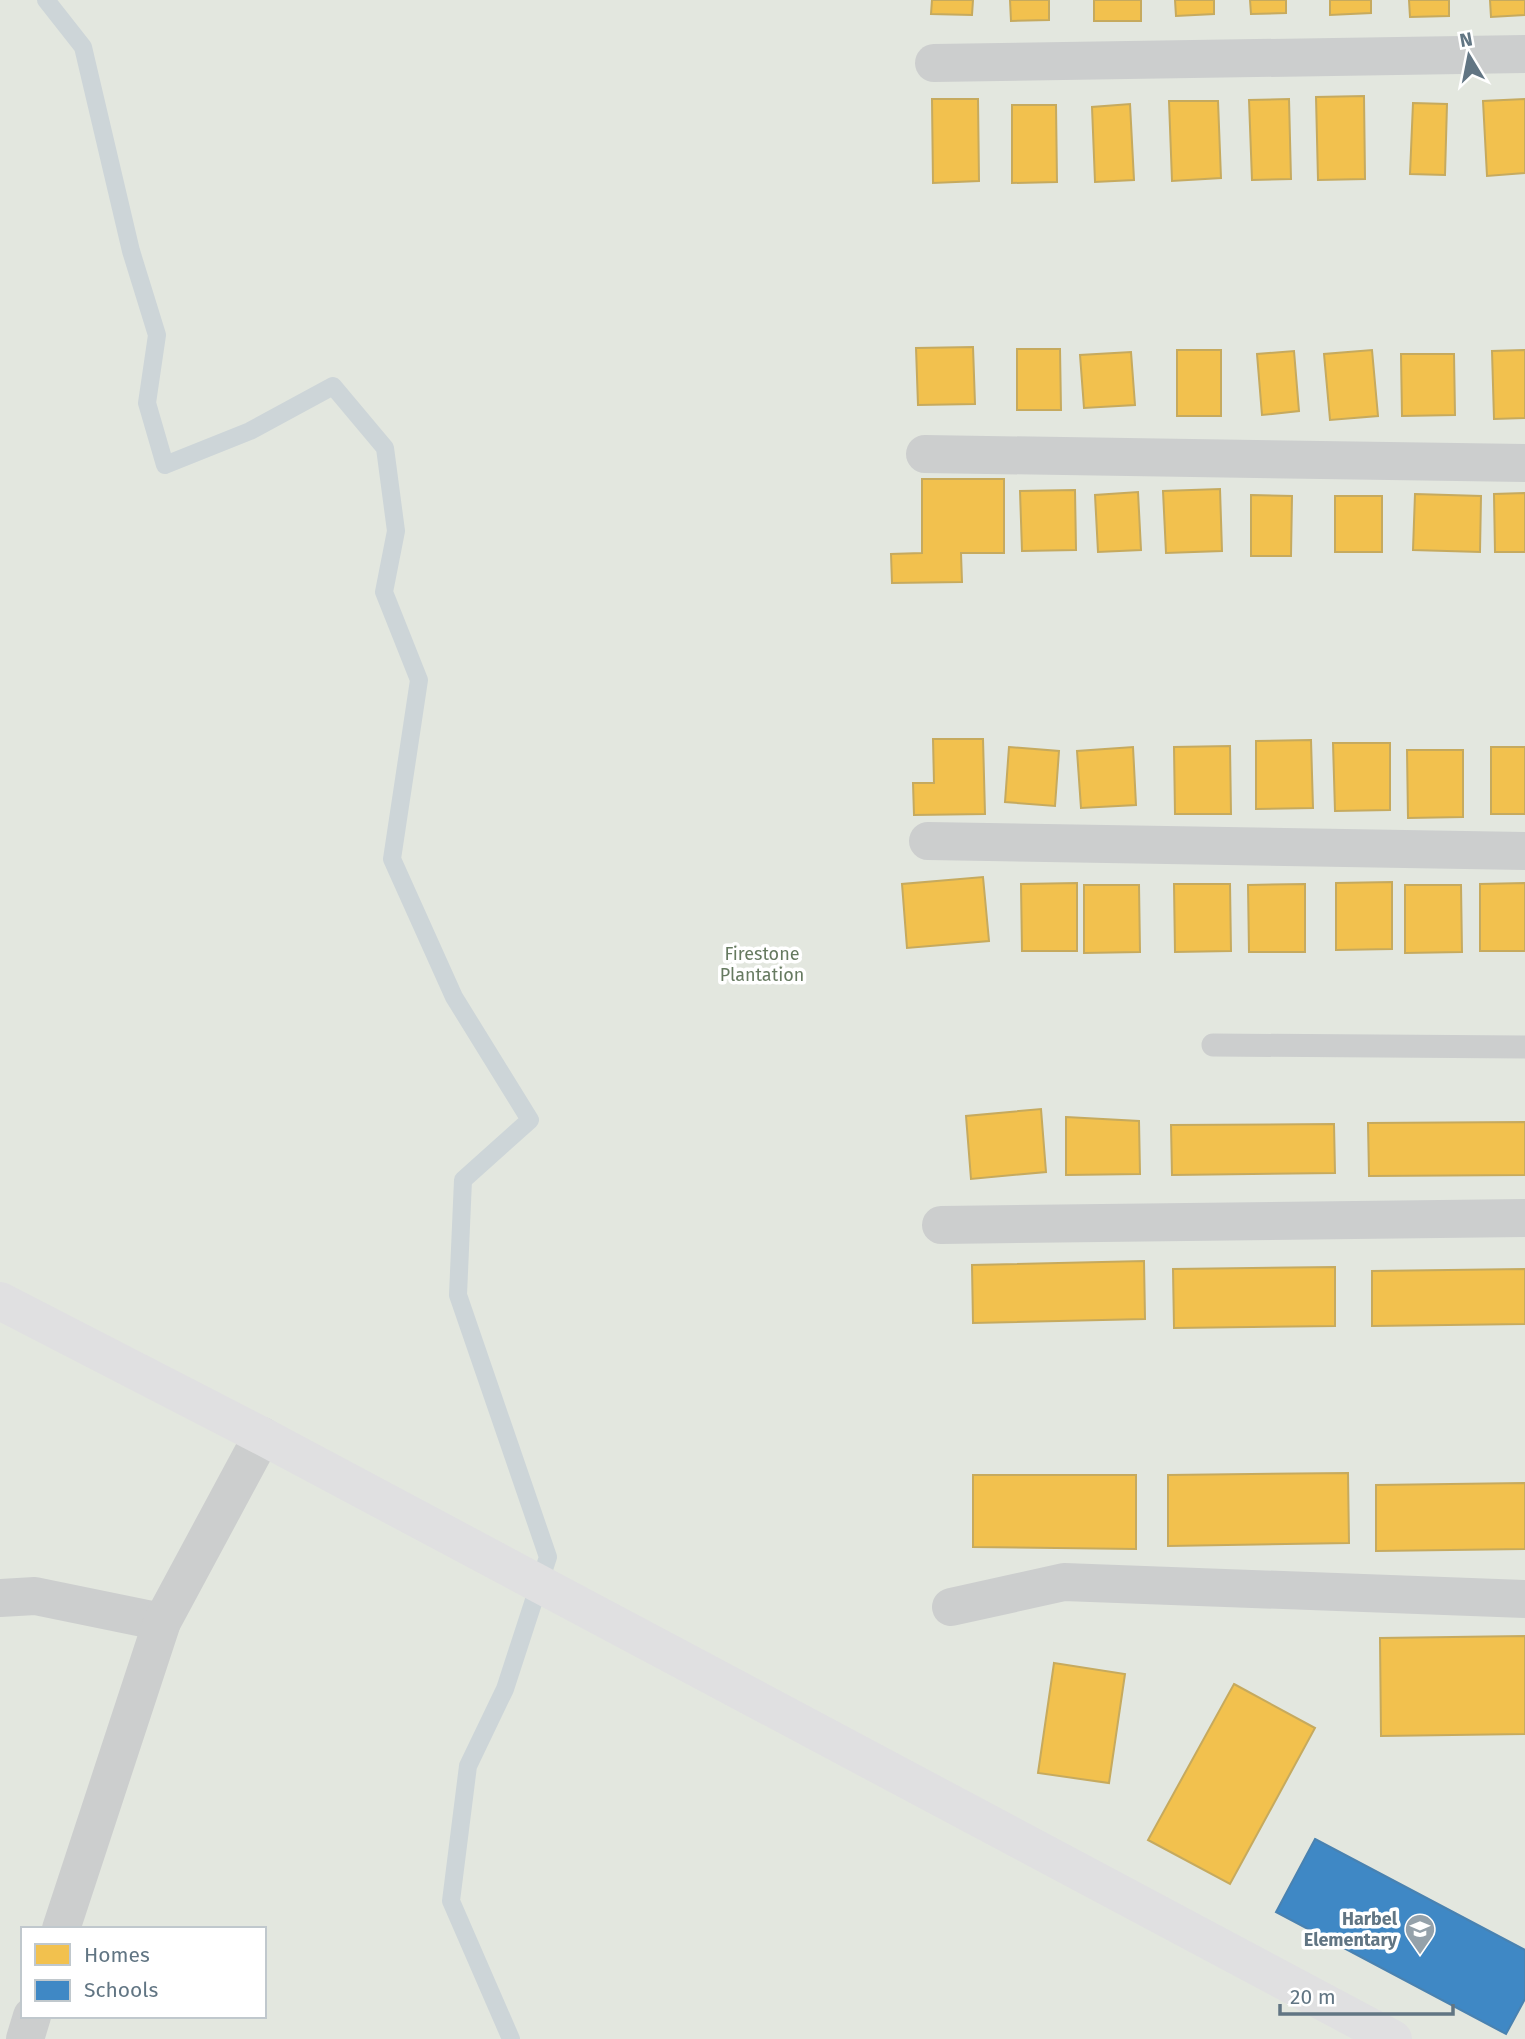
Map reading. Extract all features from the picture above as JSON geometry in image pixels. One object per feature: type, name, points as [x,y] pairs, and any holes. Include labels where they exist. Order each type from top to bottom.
[{"type":"main road","points":[[0,1301],[262,1436],[1392,2039]]},
{"type":"street","points":[[934,63],[1525,54]]},
{"type":"street","points":[[925,454],[1525,463]]},
{"type":"street","points":[[928,841],[1525,851]]},
{"type":"street","points":[[941,1225],[1525,1218]]},
{"type":"street","points":[[62,1927],[162,1622],[262,1436]]},
{"type":"street","points":[[951,1607],[1064,1582],[1525,1599]]},
{"type":"street","points":[[0,1598],[35,1596],[162,1622]]},
{"type":"street","points":[[24,2039],[31,2018]]},
{"type":"lane","points":[[1213,1045],[1525,1046]]},
{"type":"green space","name":"Firestone Plantation","points":[[0,0],[1525,0],[1525,2039],[0,2039]]},
{"type":"building: Homes","points":[[932,0],[973,0],[972,15],[931,14]]},
{"type":"building: Homes","points":[[1010,0],[1049,0],[1049,20],[1011,21]]},
{"type":"building: Homes","points":[[1094,0],[1141,0],[1141,21],[1094,21]]},
{"type":"building: Homes","points":[[1175,0],[1214,0],[1214,14],[1176,16]]},
{"type":"building: Homes","points":[[1250,0],[1286,0],[1286,13],[1251,14]]},
{"type":"building: Homes","points":[[1330,0],[1371,0],[1371,13],[1330,15]]},
{"type":"building: Homes","points":[[1409,0],[1449,0],[1449,16],[1410,17]]},
{"type":"building: Homes","points":[[1490,0],[1525,0],[1525,15],[1491,17]]},
{"type":"building: Homes","points":[[1364,96],[1365,179],[1318,180],[1316,97]]},
{"type":"building: Homes","points":[[932,99],[978,99],[979,181],[933,183]]},
{"type":"building: Homes","points":[[1289,99],[1291,179],[1252,180],[1249,100]]},
{"type":"building: Homes","points":[[1525,99],[1525,173],[1487,176],[1483,101]]},
{"type":"building: Homes","points":[[1169,101],[1218,101],[1221,178],[1172,181]]},
{"type":"building: Homes","points":[[1413,103],[1447,104],[1445,175],[1410,174]]},
{"type":"building: Homes","points":[[1130,104],[1134,180],[1095,182],[1092,107]]},
{"type":"building: Homes","points":[[1012,105],[1056,105],[1057,182],[1012,183]]},
{"type":"building: Homes","points":[[973,347],[975,404],[918,405],[916,348]]},
{"type":"building: Homes","points":[[1017,349],[1060,349],[1061,410],[1017,410]]},
{"type":"building: Homes","points":[[1177,350],[1221,350],[1221,416],[1177,416]]},
{"type":"building: Homes","points":[[1372,350],[1378,416],[1330,420],[1324,354]]},
{"type":"building: Homes","points":[[1525,350],[1525,418],[1494,419],[1492,351]]},
{"type":"building: Homes","points":[[1294,351],[1299,411],[1262,415],[1257,354]]},
{"type":"building: Homes","points":[[1131,352],[1135,405],[1084,408],[1080,355]]},
{"type":"building: Homes","points":[[1401,354],[1454,354],[1455,415],[1402,416]]},
{"type":"building: Homes","points":[[922,479],[1004,479],[1004,553],[961,553],[962,582],[892,583],[891,554],[922,553]]},
{"type":"building: Homes","points":[[1220,489],[1222,551],[1166,553],[1163,491]]},
{"type":"building: Homes","points":[[1075,490],[1076,550],[1022,551],[1020,491]]},
{"type":"building: Homes","points":[[1138,492],[1141,550],[1098,552],[1095,495]]},
{"type":"building: Homes","points":[[1525,493],[1525,552],[1495,552],[1494,494]]},
{"type":"building: Homes","points":[[1415,494],[1481,496],[1480,552],[1413,550]]},
{"type":"building: Homes","points":[[1251,495],[1292,496],[1291,556],[1251,556]]},
{"type":"building: Homes","points":[[1335,496],[1382,496],[1382,552],[1335,552]]},
{"type":"building: Homes","points":[[933,739],[983,739],[985,814],[914,815],[913,783],[934,783]]},
{"type":"building: Homes","points":[[1311,740],[1313,808],[1256,809],[1256,741]]},
{"type":"building: Homes","points":[[1333,743],[1390,743],[1390,810],[1335,811]]},
{"type":"building: Homes","points":[[1230,746],[1231,814],[1175,814],[1174,747]]},
{"type":"building: Homes","points":[[1009,747],[1059,751],[1055,806],[1005,802]]},
{"type":"building: Homes","points":[[1133,747],[1136,805],[1081,808],[1077,751]]},
{"type":"building: Homes","points":[[1491,747],[1525,747],[1525,814],[1491,814]]},
{"type":"building: Homes","points":[[1407,750],[1463,750],[1463,817],[1408,818]]},
{"type":"building: Homes","points":[[983,877],[989,941],[907,948],[902,884]]},
{"type":"building: Homes","points":[[1392,882],[1392,949],[1336,950],[1336,883]]},
{"type":"building: Homes","points":[[1077,883],[1077,951],[1022,951],[1021,884]]},
{"type":"building: Homes","points":[[1525,883],[1525,951],[1480,951],[1480,884]]},
{"type":"building: Homes","points":[[1174,884],[1230,884],[1231,951],[1175,952]]},
{"type":"building: Homes","points":[[1305,884],[1305,952],[1249,952],[1248,885]]},
{"type":"building: Homes","points":[[1084,885],[1139,885],[1140,952],[1084,953]]},
{"type":"building: Homes","points":[[1405,885],[1461,885],[1462,952],[1405,953]]},
{"type":"building: Homes","points":[[1041,1109],[1046,1172],[971,1179],[966,1116]]},
{"type":"building: Homes","points":[[1066,1117],[1139,1121],[1140,1174],[1066,1175]]},
{"type":"building: Homes","points":[[1525,1122],[1525,1175],[1369,1176],[1368,1123]]},
{"type":"building: Homes","points":[[1334,1124],[1335,1173],[1172,1175],[1171,1125]]},
{"type":"building: Homes","points":[[1144,1261],[1145,1319],[973,1323],[972,1265]]},
{"type":"building: Homes","points":[[1335,1267],[1335,1326],[1174,1328],[1173,1269]]},
{"type":"building: Homes","points":[[1525,1269],[1525,1324],[1372,1326],[1372,1271]]},
{"type":"building: Homes","points":[[1348,1473],[1349,1543],[1168,1546],[1168,1475]]},
{"type":"building: Homes","points":[[973,1475],[1136,1475],[1136,1549],[973,1547]]},
{"type":"building: Homes","points":[[1525,1483],[1525,1549],[1376,1551],[1376,1485]]},
{"type":"building: Homes","points":[[1525,1636],[1525,1734],[1381,1736],[1380,1638]]},
{"type":"building: Homes","points":[[1054,1663],[1125,1674],[1109,1783],[1038,1773]]},
{"type":"building: Homes","points":[[1234,1684],[1315,1728],[1230,1884],[1148,1840]]},
{"type":"building: Schools","points":[[1315,1839],[1525,1950],[1525,1999],[1506,2034],[1276,1912]]},
{"type":"waterway","points":[[46,0],[83,47],[131,251],[157,335],[147,403],[165,465],[250,431],[333,386],[385,448],[396,531],[384,592],[419,680],[392,859],[454,997],[530,1120],[463,1180],[458,1295],[548,1557],[505,1689],[468,1766],[451,1901],[511,2039]]},
{"type":"place","name":"Harbel Elementary","points":[[1420,1956]]}]
